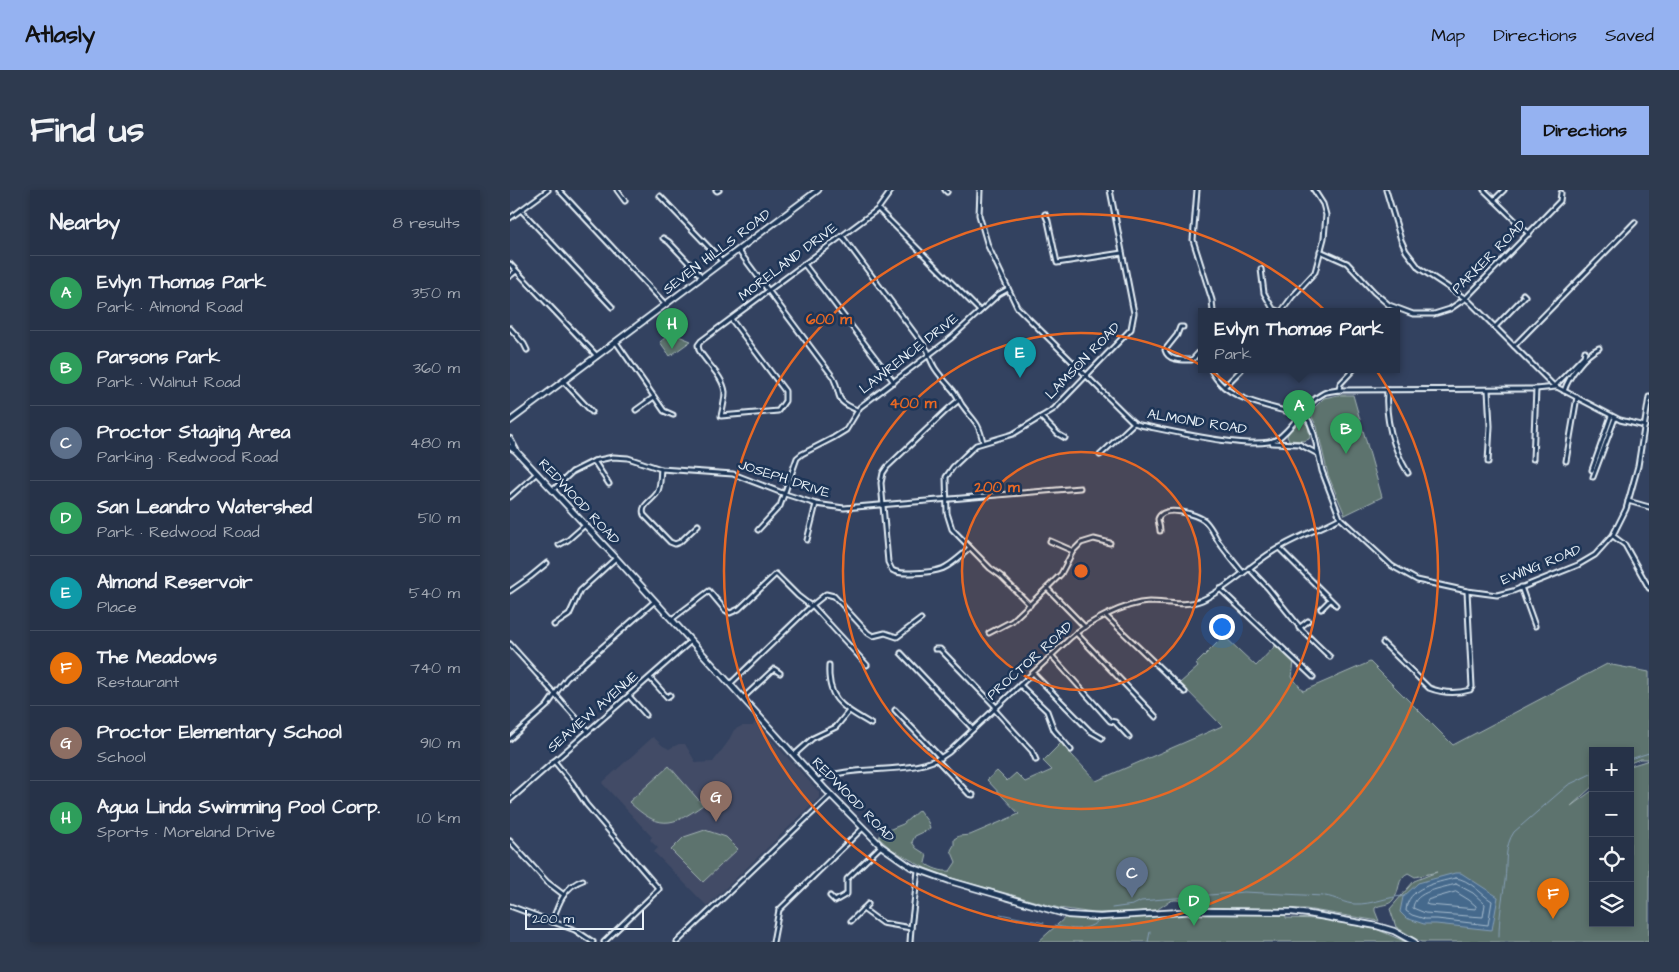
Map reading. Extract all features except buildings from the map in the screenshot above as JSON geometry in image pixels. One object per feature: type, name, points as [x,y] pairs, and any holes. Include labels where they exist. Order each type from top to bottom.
[{"type":"main road","name":"SEVEN HILLS ROAD","points":[[510,421],[818,190]]},
{"type":"main road","name":"REDWOOD ROAD","points":[[510,439],[516,451]]},
{"type":"main road","name":"REDWOOD ROAD","points":[[510,447],[516,451],[585,524],[831,795],[881,846],[894,857],[918,871],[1068,915],[1100,917],[1197,911],[1309,914],[1377,926],[1394,931],[1414,942]]},
{"type":"street","points":[[510,218],[548,190]]},
{"type":"street","points":[[559,190],[665,305]]},
{"type":"street","points":[[618,190],[625,201]]},
{"type":"street","name":"ALMOND ROAD","points":[[980,190],[979,215],[991,256],[1017,308],[1134,423],[1223,441],[1299,444],[1318,455]]},
{"type":"street","name":"LAMSON ROAD","points":[[1030,605],[970,548],[950,525],[946,501],[946,482],[948,473],[974,447],[984,442],[1013,434],[1054,410],[1131,329],[1134,313],[1110,190]]},
{"type":"street","points":[[1197,190],[1192,240],[1212,300],[1213,308]]},
{"type":"street","points":[[1284,308],[1315,272],[1324,238],[1326,215],[1323,204],[1314,190]]},
{"type":"street","points":[[1386,190],[1406,251],[1419,268],[1466,298],[1556,387],[1613,417],[1645,426]]},
{"type":"street","points":[[1484,190],[1529,234]]},
{"type":"street","points":[[1494,200],[1504,190]]},
{"type":"street","name":"MORELAND DRIVE","points":[[731,319],[783,388],[786,394],[785,401],[778,411],[721,416],[725,396],[724,388],[698,350],[698,345],[701,341],[878,209],[891,191]]},
{"type":"street","name":"PARKER ROAD","points":[[1400,309],[1420,315],[1440,313],[1450,309],[1466,298],[1560,201],[1561,193]]},
{"type":"street","points":[[660,196],[723,262]]},
{"type":"street","points":[[878,209],[980,311]]},
{"type":"street","points":[[521,210],[612,307]]},
{"type":"street","points":[[1045,214],[1057,263],[1122,253]]},
{"type":"street","points":[[1514,346],[1634,222]]},
{"type":"street","points":[[842,236],[928,351],[933,366],[978,425],[984,442]]},
{"type":"street","points":[[663,238],[702,277]]},
{"type":"street","points":[[738,250],[833,377],[840,400],[847,406],[857,410]]},
{"type":"street","name":"PARKER ROAD","points":[[1320,250],[1347,263],[1382,300],[1397,308]]},
{"type":"street","points":[[510,264],[596,356]]},
{"type":"street","points":[[804,264],[894,382]]},
{"type":"street","points":[[1261,270],[1264,293],[1272,308]]},
{"type":"street","points":[[510,276],[516,271]]},
{"type":"street","name":"LAWRENCE DRIVE","points":[[758,530],[780,506],[797,458],[846,430],[857,410],[929,356],[999,294],[1008,289]]},
{"type":"street","points":[[1495,327],[1525,296],[1523,294]]},
{"type":"street","points":[[1183,327],[1180,327],[1176,336],[1165,350],[1166,354],[1171,358],[1192,360],[1198,353]]},
{"type":"street","points":[[510,328],[527,350]]},
{"type":"street","points":[[616,342],[664,411],[673,415]]},
{"type":"street","points":[[1564,391],[1568,380],[1576,370],[1592,352],[1599,348]]},
{"type":"street","points":[[1270,443],[1284,433],[1324,392],[1339,390],[1488,390],[1556,387],[1584,356],[1585,351]]},
{"type":"street","points":[[1212,373],[1224,387],[1240,397],[1306,417],[1314,434],[1326,484],[1340,518]]},
{"type":"street","points":[[1224,387],[1238,373]]},
{"type":"street","points":[[1339,390],[1340,384],[1350,373]]},
{"type":"street","points":[[563,381],[592,412]]},
{"type":"street","points":[[1533,459],[1536,389]]},
{"type":"street","points":[[1387,390],[1388,422],[1391,434],[1396,452],[1408,473]]},
{"type":"street","points":[[1488,390],[1490,426],[1488,462]]},
{"type":"street","points":[[636,410],[654,397]]},
{"type":"street","points":[[1566,461],[1577,397]]},
{"type":"street","name":"EWING ROAD","points":[[1340,518],[1392,566],[1404,574],[1417,580],[1467,591],[1497,595],[1578,565],[1595,555],[1613,535],[1620,522],[1640,460],[1649,397]]},
{"type":"street","points":[[959,400],[946,410],[885,470],[881,480],[888,562],[895,572],[932,573],[943,570],[970,548]]},
{"type":"street","points":[[1041,417],[1058,434],[1065,438]]},
{"type":"street","points":[[1592,470],[1613,417]]},
{"type":"street","points":[[1593,477],[1613,417]]},
{"type":"street","points":[[1100,455],[1134,423]]},
{"type":"street","name":"JOSEPH DRIVE","points":[[553,490],[572,472],[604,458],[628,458],[661,469],[734,474],[816,504],[844,508],[946,501],[1080,488]]},
{"type":"street","points":[[594,461],[609,484]]},
{"type":"street","points":[[661,469],[658,492],[643,507],[644,515],[670,542],[675,544],[680,542],[698,525]]},
{"type":"street","points":[[510,497],[537,473]]},
{"type":"street","points":[[1628,501],[1649,506]]},
{"type":"street","points":[[807,540],[816,504]]},
{"type":"street","points":[[1160,531],[1158,520],[1165,513],[1174,511],[1190,514],[1203,520],[1243,573]]},
{"type":"street","name":"PROCTOR ROAD","points":[[817,780],[833,775],[916,765],[939,759],[1051,655],[1085,627],[1122,609],[1143,602],[1181,604],[1195,602],[1208,597],[1279,548],[1340,518]]},
{"type":"street","points":[[559,545],[568,540],[585,524]]},
{"type":"street","points":[[1613,535],[1625,545],[1649,588]]},
{"type":"street","points":[[989,633],[1012,621],[1048,588],[1062,574],[1073,551],[1082,543],[1094,539],[1110,543]]},
{"type":"street","points":[[1050,541],[1073,551]]},
{"type":"street","points":[[1279,548],[1336,605]]},
{"type":"street","points":[[554,625],[569,615],[580,591],[616,558]]},
{"type":"street","points":[[510,591],[547,563]]},
{"type":"street","points":[[1248,568],[1271,592],[1299,628],[1330,657]]},
{"type":"street","points":[[672,619],[709,591],[725,610],[730,613],[739,609],[776,574],[798,596],[811,605],[867,665]]},
{"type":"street","points":[[1521,587],[1536,626]]},
{"type":"street","points":[[1048,588],[1085,627]]},
{"type":"street","points":[[1220,589],[1312,677]]},
{"type":"street","points":[[1383,643],[1429,688],[1438,692],[1465,692],[1470,690],[1472,687],[1467,591]]},
{"type":"street","points":[[730,684],[811,605],[828,593],[834,596],[873,636],[886,633],[896,637],[921,619]]},
{"type":"street","points":[[1321,609],[1330,600]]},
{"type":"street","points":[[510,737],[547,706],[568,678],[655,601]]},
{"type":"street","points":[[1106,616],[1185,692]]},
{"type":"street","points":[[1299,628],[1308,620]]},
{"type":"street","points":[[1076,633],[1156,716]]},
{"type":"street","name":"SEAVIEW AVENUE","points":[[510,800],[692,641]]},
{"type":"street","points":[[510,646],[588,731]]},
{"type":"street","points":[[935,649],[940,649],[995,708],[1032,751],[1036,760]]},
{"type":"street","points":[[901,653],[973,729]]},
{"type":"street","points":[[1051,655],[1110,721],[1115,722],[1129,737]]},
{"type":"street","points":[[829,665],[829,682],[836,699],[849,711],[871,724]]},
{"type":"street","points":[[743,698],[774,669],[780,673]]},
{"type":"street","points":[[1033,673],[1090,731],[1102,738]]},
{"type":"street","points":[[650,678],[667,698],[670,695]]},
{"type":"street","points":[[1020,684],[1047,711],[1054,730],[1071,750]]},
{"type":"street","points":[[629,696],[646,715]]},
{"type":"street","points":[[895,710],[969,794],[973,795]]},
{"type":"street","points":[[794,755],[816,736],[836,727],[849,711]]},
{"type":"street","points":[[554,762],[574,784],[586,804],[659,889],[604,942]]},
{"type":"street","points":[[677,942],[831,795]]},
{"type":"street","points":[[773,942],[778,910],[863,828]]},
{"type":"street","points":[[510,841],[547,882],[564,895]]},
{"type":"street","points":[[830,896],[835,901],[847,894],[847,878],[881,846]]},
{"type":"street","points":[[910,942],[918,871]]},
{"type":"street","points":[[552,922],[564,895],[572,886],[583,880]]},
{"type":"street","points":[[851,921],[868,904]]},
{"type":"street","points":[[510,906],[582,934],[593,942]]},
{"type":"street","points":[[863,909],[882,923],[911,928]]},
{"type":"shaded area","points":[[755,722],[819,792],[819,798],[707,906],[654,852],[658,848],[650,840],[652,837],[602,783],[653,737],[669,749],[679,744],[685,744],[696,763],[713,762],[728,742],[734,730],[742,726],[753,726]]},
{"type":"green space","points":[[671,333],[691,341],[670,356],[660,342]]},
{"type":"green space","points":[[1338,395],[1353,395],[1382,497],[1345,515],[1328,475],[1317,427],[1312,417],[1312,410],[1324,398]]},
{"type":"green space","points":[[1302,420],[1308,426],[1309,439],[1304,441],[1289,440],[1287,437],[1291,429]]},
{"type":"green space","points":[[1224,636],[1256,666],[1276,645],[1294,662],[1292,677],[1303,691],[1370,662],[1453,745],[1607,664],[1649,672],[1649,759],[1634,761],[1634,747],[1589,747],[1589,790],[1571,806],[1589,793],[1589,927],[1634,927],[1634,765],[1649,760],[1649,942],[1421,942],[1396,927],[1390,909],[1414,881],[1437,872],[1415,877],[1408,873],[1404,876],[1393,900],[1375,908],[1379,921],[1306,909],[1184,907],[1183,902],[1178,900],[1171,901],[1153,911],[1094,913],[1059,908],[955,879],[925,868],[891,849],[879,838],[881,833],[903,824],[919,810],[928,822],[930,829],[915,836],[912,842],[916,848],[927,855],[925,863],[937,869],[950,871],[956,862],[951,850],[954,845],[954,839],[959,836],[970,835],[1019,814],[987,780],[997,771],[1007,781],[1016,773],[1025,782],[1052,770],[1043,761],[1061,743],[1096,781],[1222,726],[1180,683],[1198,667],[1196,664]]},
{"type":"green space","points":[[669,766],[703,805],[682,818],[665,822],[657,821],[639,811],[629,802]]},
{"type":"green space","points":[[705,830],[726,837],[738,849],[703,882],[671,850],[684,837]]},
{"type":"green space","points":[[1197,911],[1286,912],[1286,918],[1319,919],[1376,929],[1406,942],[1038,942],[1068,915],[1100,917]]},
{"type":"water","points":[[1461,873],[1498,897],[1492,930],[1424,924],[1406,918],[1400,912],[1403,897],[1418,883]]},
{"type":"waterway","points":[[1634,758],[1649,753]]},
{"type":"waterway","points":[[1499,937],[1506,855],[1511,837],[1514,832],[1568,785],[1589,775]]},
{"type":"waterway","points":[[1112,908],[1133,905],[1141,901],[1244,892],[1323,896]]},
{"type":"waterway","points":[[1325,896],[1355,904],[1405,896]]},
{"type":"waterway","points":[[1000,914],[1044,923]]},
{"type":"waterway","points":[[1054,925],[1082,928],[1097,922]]},
{"type":"waterway","points":[[1148,942],[1150,932]]},
{"type":"place","name":"Agua Linda Swimming Pool Corp.","points":[[672,349]]},
{"type":"place","name":"Almond Reservoir","points":[[1020,378]]},
{"type":"place","name":"Evlyn Thomas Park","points":[[1299,431]]},
{"type":"place","name":"Parsons Park","points":[[1346,454]]},
{"type":"place","name":"Proctor Elementary School","points":[[716,822]]},
{"type":"place","name":"Proctor Staging Area","points":[[1132,898]]},
{"type":"place","name":"The Meadows","points":[[1553,919]]},
{"type":"place","name":"San Leandro Watershed","points":[[1194,926]]}]
